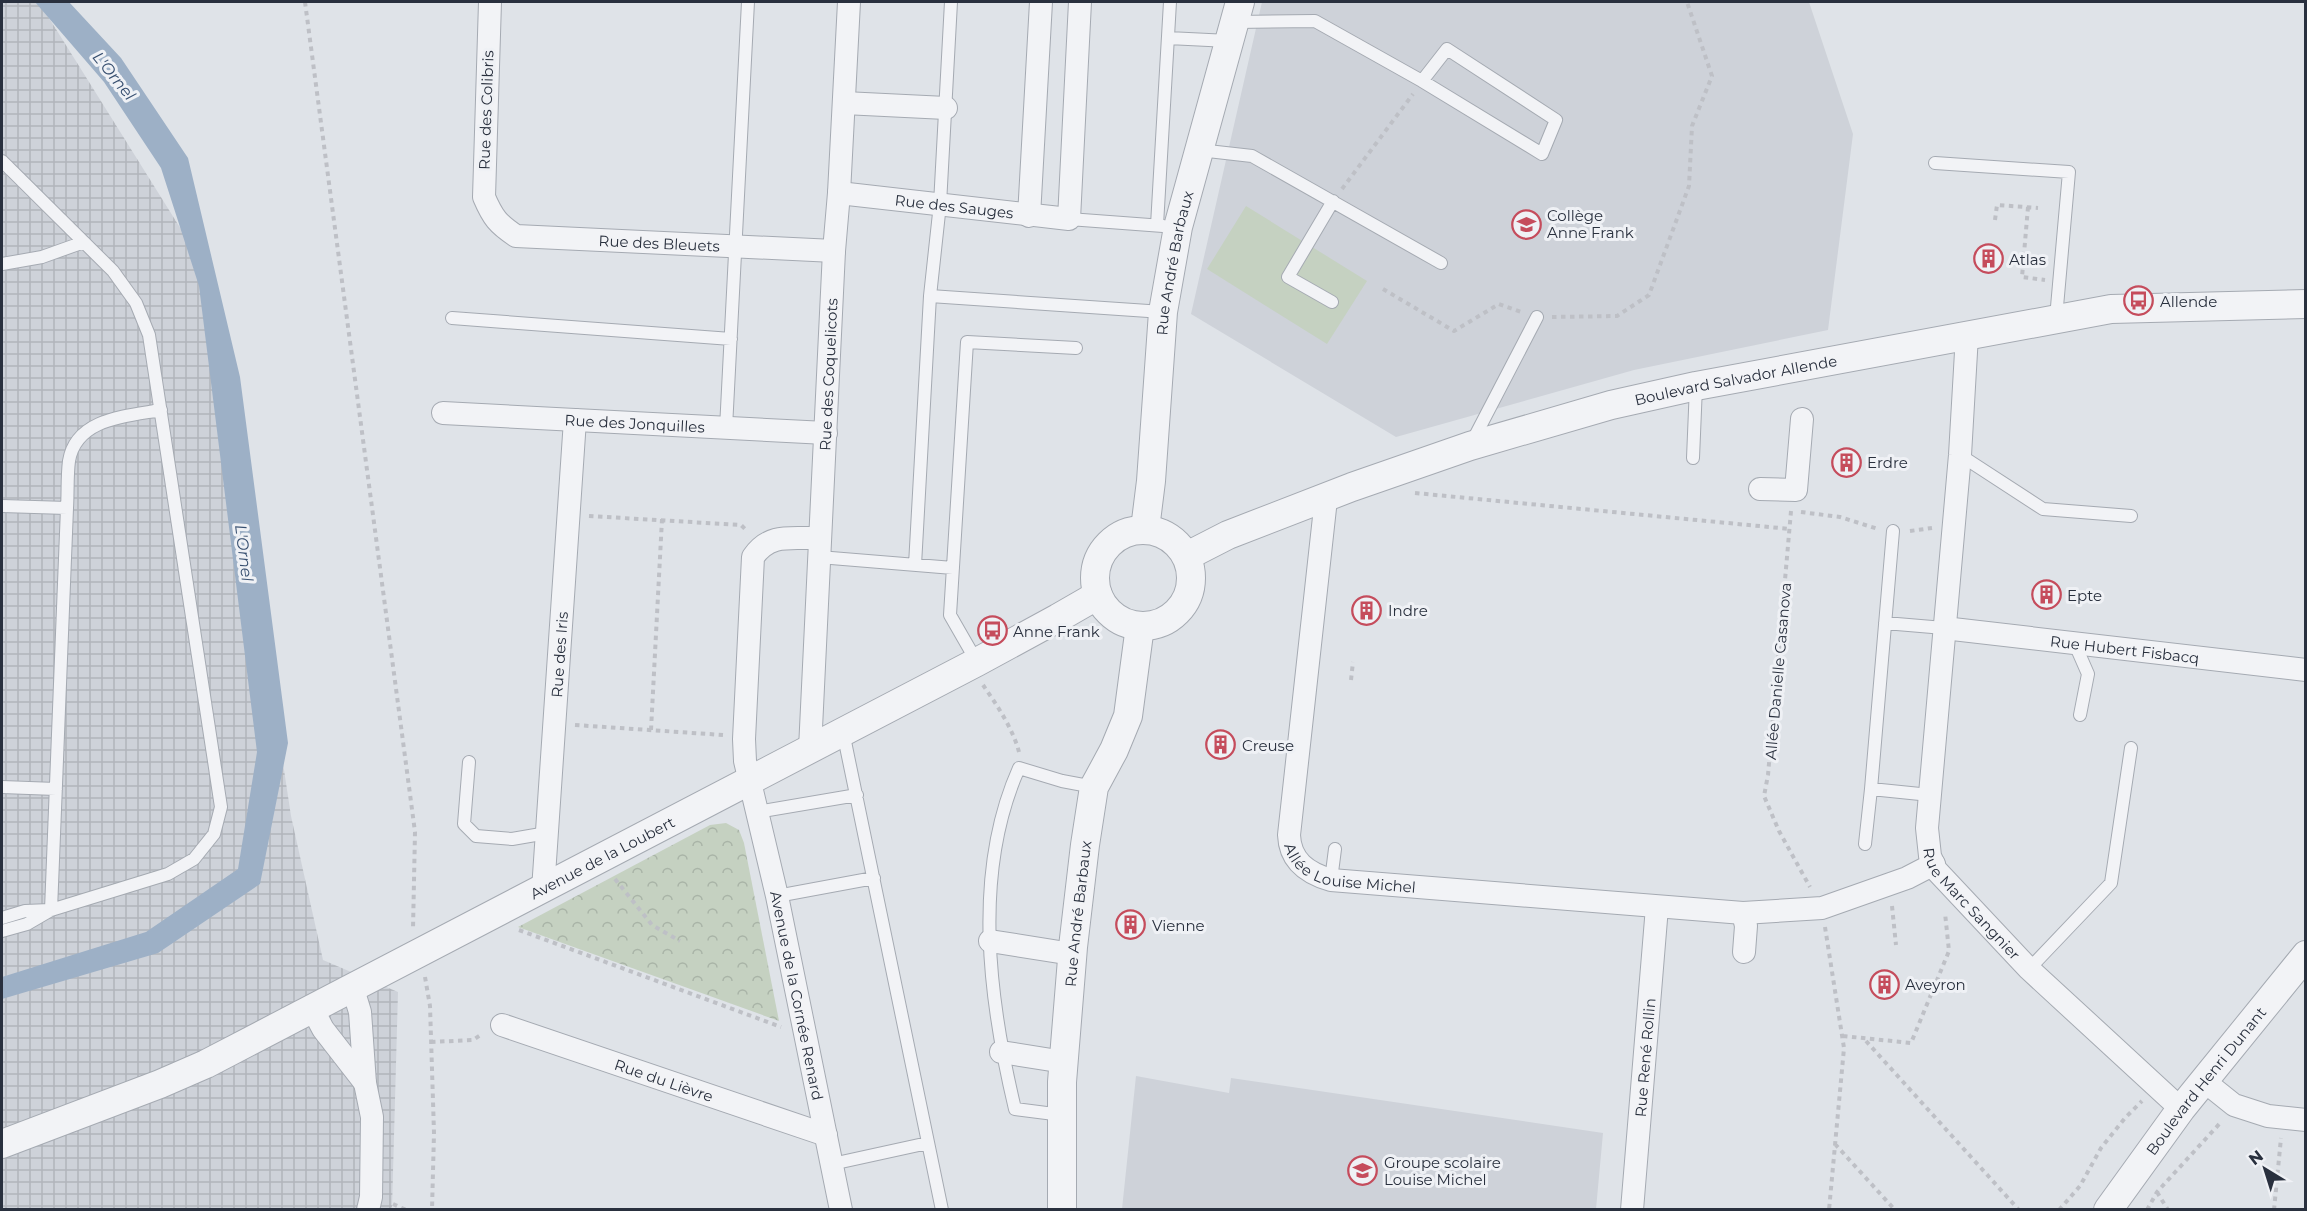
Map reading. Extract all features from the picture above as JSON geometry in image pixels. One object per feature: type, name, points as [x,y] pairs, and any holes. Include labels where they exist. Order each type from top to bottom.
[{"type":"street","name":"Rue des Colibris","points":[[490,2],[484,197],[492,216]]},
{"type":"street","name":"Rue des Coquelicots","points":[[810,749],[834,251],[849,2]]},
{"type":"street","points":[[1029,216],[1041,2]]},
{"type":"street","points":[[1069,219],[1080,2]]},
{"type":"street","name":"Rue André Barbaux","points":[[1145,529],[1151,481],[1167,226],[1199,150],[1234,22]]},
{"type":"street","points":[[1038,63],[1077,65]]},
{"type":"street","points":[[844,103],[946,108]]},
{"type":"street","name":"Rue des Sauges","points":[[839,194],[1069,219]]},
{"type":"street","name":"Rue des Bleuets","points":[[492,216],[516,236],[834,251]]},
{"type":"street","name":"Boulevard Salvador Allende","points":[[1187,556],[1228,535],[1352,487],[1470,446],[1611,405],[1696,386],[2111,309],[2306,304]]},
{"type":"street","name":"Rue Marc Sangnier","points":[[1967,335],[1960,455],[1927,843],[1936,870],[2029,969],[2181,1109]]},
{"type":"street","name":"Rue des Jonquilles","points":[[442,412],[826,433]]},
{"type":"street","points":[[1760,489],[1794,500],[1802,419]]},
{"type":"street","name":"Rue des Iris","points":[[543,890],[575,420]]},
{"type":"street","name":"Allée Louise Michel","points":[[1326,498],[1289,835],[1289,846],[1295,859],[1305,869],[1317,876],[1331,879],[1743,913],[1822,908],[1890,885],[1934,864]]},
{"type":"street","points":[[1145,529],[1162,533],[1176,542],[1187,556],[1192,572],[1191,589],[1184,604],[1172,617],[1157,624],[1140,626],[1127,624],[1114,617],[1104,607],[1095,581],[1096,568],[1104,550],[1119,536],[1145,529]]},
{"type":"street","points":[[760,547],[771,539],[819,548]]},
{"type":"street","name":"Avenue de la Cornée Renard","points":[[760,547],[753,557],[744,739],[745,761],[777,896],[841,1209]]},
{"type":"street","name":"Avenue de la Loubert","points":[[2,1144],[99,1108],[206,1064],[843,732],[979,672],[1098,594]]},
{"type":"street","name":"Rue André Barbaux","points":[[1062,1209],[1064,1062],[1072,954],[1094,787],[1114,750],[1128,716],[1140,626]]},
{"type":"street","name":"Rue Hubert Fisbacq","points":[[1944,628],[2306,670]]},
{"type":"street","name":"Rue René Rollin","points":[[1632,1209],[1657,906]]},
{"type":"street","points":[[1743,913],[1746,926],[1744,952]]},
{"type":"street","points":[[990,941],[1072,954]]},
{"type":"street","name":"Boulevard Henri Dunant","points":[[2108,1209],[2181,1109],[2306,955]]},
{"type":"street","points":[[353,989],[360,1012],[365,1083],[372,1117],[371,1197],[368,1209]]},
{"type":"street","points":[[313,1010],[323,1029],[365,1083]]},
{"type":"street","name":"Rue du Lièvre","points":[[502,1025],[826,1135]]},
{"type":"street","points":[[1001,1052],[1064,1062]]},
{"type":"street","points":[[2204,1081],[2234,1105],[2282,1119],[2306,1120]]},
{"type":"street","name":"Avenue de la Loubert","points":[[2,1128],[99,1108]]},
{"type":"lane","points":[[726,428],[748,2]]},
{"type":"lane","points":[[915,565],[930,296],[940,204],[951,2]]},
{"type":"lane","points":[[1069,219],[1167,226],[1170,2]]},
{"type":"lane","points":[[1168,38],[1234,22],[1315,21],[1422,81],[1542,154],[1556,120],[1447,49],[1422,81]]},
{"type":"lane","points":[[1199,150],[1252,156],[1441,263]]},
{"type":"lane","points":[[2,161],[113,271],[136,303],[149,335],[221,807],[213,834],[195,859],[168,874],[51,910],[27,924],[2,931]]},
{"type":"lane","points":[[1935,163],[2069,172],[2056,318]]},
{"type":"lane","points":[[1332,302],[1288,277],[1333,201]]},
{"type":"lane","points":[[2,264],[42,257],[84,242]]},
{"type":"lane","points":[[930,296],[1162,312]]},
{"type":"lane","points":[[1470,446],[1537,317]]},
{"type":"lane","points":[[452,318],[731,339]]},
{"type":"lane","points":[[979,672],[950,615],[967,342],[1076,348]]},
{"type":"lane","points":[[1693,458],[1696,386]]},
{"type":"lane","points":[[51,910],[69,460],[76,440],[93,426],[161,410]]},
{"type":"lane","points":[[1960,455],[2043,509],[2131,516]]},
{"type":"lane","points":[[2,506],[68,508]]},
{"type":"lane","points":[[1864,844],[1871,789],[1893,531]]},
{"type":"lane","points":[[819,548],[915,565],[953,568]]},
{"type":"lane","points":[[1885,623],[1944,628]]},
{"type":"lane","points":[[2074,642],[2088,674],[2080,715]]},
{"type":"lane","points":[[843,732],[858,795],[942,1209]]},
{"type":"lane","points":[[2029,969],[2111,883],[2131,748]]},
{"type":"lane","points":[[469,762],[464,824],[476,836],[512,839],[547,833]]},
{"type":"lane","points":[[1062,1115],[1015,1109],[1001,1052],[991,982],[989,921],[996,845],[1012,784],[1019,768],[1062,781],[1094,787]]},
{"type":"lane","points":[[2,787],[56,789]]},
{"type":"lane","points":[[1871,789],[1930,795]]},
{"type":"lane","points":[[757,812],[858,795]]},
{"type":"lane","points":[[1331,879],[1335,849]]},
{"type":"lane","points":[[777,896],[874,878]]},
{"type":"lane","points":[[2,918],[25,911],[51,910]]},
{"type":"lane","points":[[832,1164],[928,1143]]},
{"type":"path","points":[[304,2],[415,832],[412,907],[414,939],[430,1002],[434,1133],[432,1209]]},
{"type":"path","points":[[1383,289],[1454,331],[1498,304],[1537,317],[1617,316],[1649,294],[1689,186],[1692,126],[1712,76],[1687,2]]},
{"type":"path","points":[[1333,201],[1422,81]]},
{"type":"path","points":[[1995,220],[1997,205],[2038,208]]},
{"type":"path","points":[[2028,207],[2022,277],[2061,282]]},
{"type":"path","points":[[1435,495],[1790,529]]},
{"type":"path","points":[[1794,500],[1870,528],[1916,531],[1954,523]]},
{"type":"path","name":"Allée Danielle Casanova","points":[[1794,500],[1764,796],[1779,831],[1822,908],[1843,1036],[1844,1048],[1829,1209]]},
{"type":"path","points":[[568,514],[741,525],[760,547]]},
{"type":"path","points":[[651,730],[662,519]]},
{"type":"path","points":[[1351,680],[1353,662]]},
{"type":"path","points":[[979,672],[1017,743],[1020,756],[1019,768]]},
{"type":"path","points":[[553,726],[574,725],[716,734],[744,739]]},
{"type":"path","points":[[610,874],[652,925],[680,941]]},
{"type":"path","points":[[1890,885],[1896,945]]},
{"type":"path","points":[[1843,1036],[1911,1043],[1949,951],[1942,897],[1952,887]]},
{"type":"path","points":[[504,910],[512,925],[523,933],[805,1036]]},
{"type":"path","points":[[431,1042],[473,1040],[502,1025]]},
{"type":"path","points":[[1865,1040],[2019,1209]]},
{"type":"path","points":[[2059,1209],[2080,1186],[2101,1148],[2119,1125],[2157,1087]]},
{"type":"path","points":[[2274,1209],[2282,1119]]},
{"type":"path","points":[[1835,1144],[1895,1209]]},
{"type":"path","points":[[2157,1192],[2168,1209]]},
{"type":"shaded area","points":[[2,2],[39,2],[209,274],[291,816],[323,960],[398,992],[392,1209],[2,1210]]},
{"type":"shaded area","name":"Collège Anne Frank","points":[[1262,2],[1809,2],[1853,134],[1828,330],[1634,370],[1396,437],[1191,314]]},
{"type":"shaded area","name":"Groupe scolaire Louise Michel","points":[[1136,1076],[1229,1093],[1231,1078],[1603,1133],[1596,1209],[1122,1209]]},
{"type":"green space","points":[[1246,206],[1367,281],[1327,344],[1207,269]]},
{"type":"green space","points":[[726,823],[739,830],[744,843],[779,1021],[518,927],[710,825]]},
{"type":"water","name":"L'Ornel","points":[[35,2],[69,2],[121,58],[188,158],[240,377],[288,743],[260,884],[158,953],[2,999],[2,977],[146,932],[238,869],[257,752],[199,286],[161,168],[104,82]]},
{"type":"place","name":"Collège Anne Frank","points":[[1526,224]]},
{"type":"place","name":"Atlas","points":[[1988,259]]},
{"type":"place","name":"Allende","points":[[2139,301]]},
{"type":"place","name":"Erdre","points":[[1846,462]]},
{"type":"place","name":"Epte","points":[[2046,595]]},
{"type":"place","name":"Indre","points":[[1367,610]]},
{"type":"place","name":"Anne Frank","points":[[992,631]]},
{"type":"place","name":"Creuse","points":[[1221,745]]},
{"type":"place","name":"Vienne","points":[[1131,925]]},
{"type":"place","name":"Aveyron","points":[[1884,984]]},
{"type":"place","name":"Groupe scolaire Louise Michel","points":[[1363,1171]]}]
